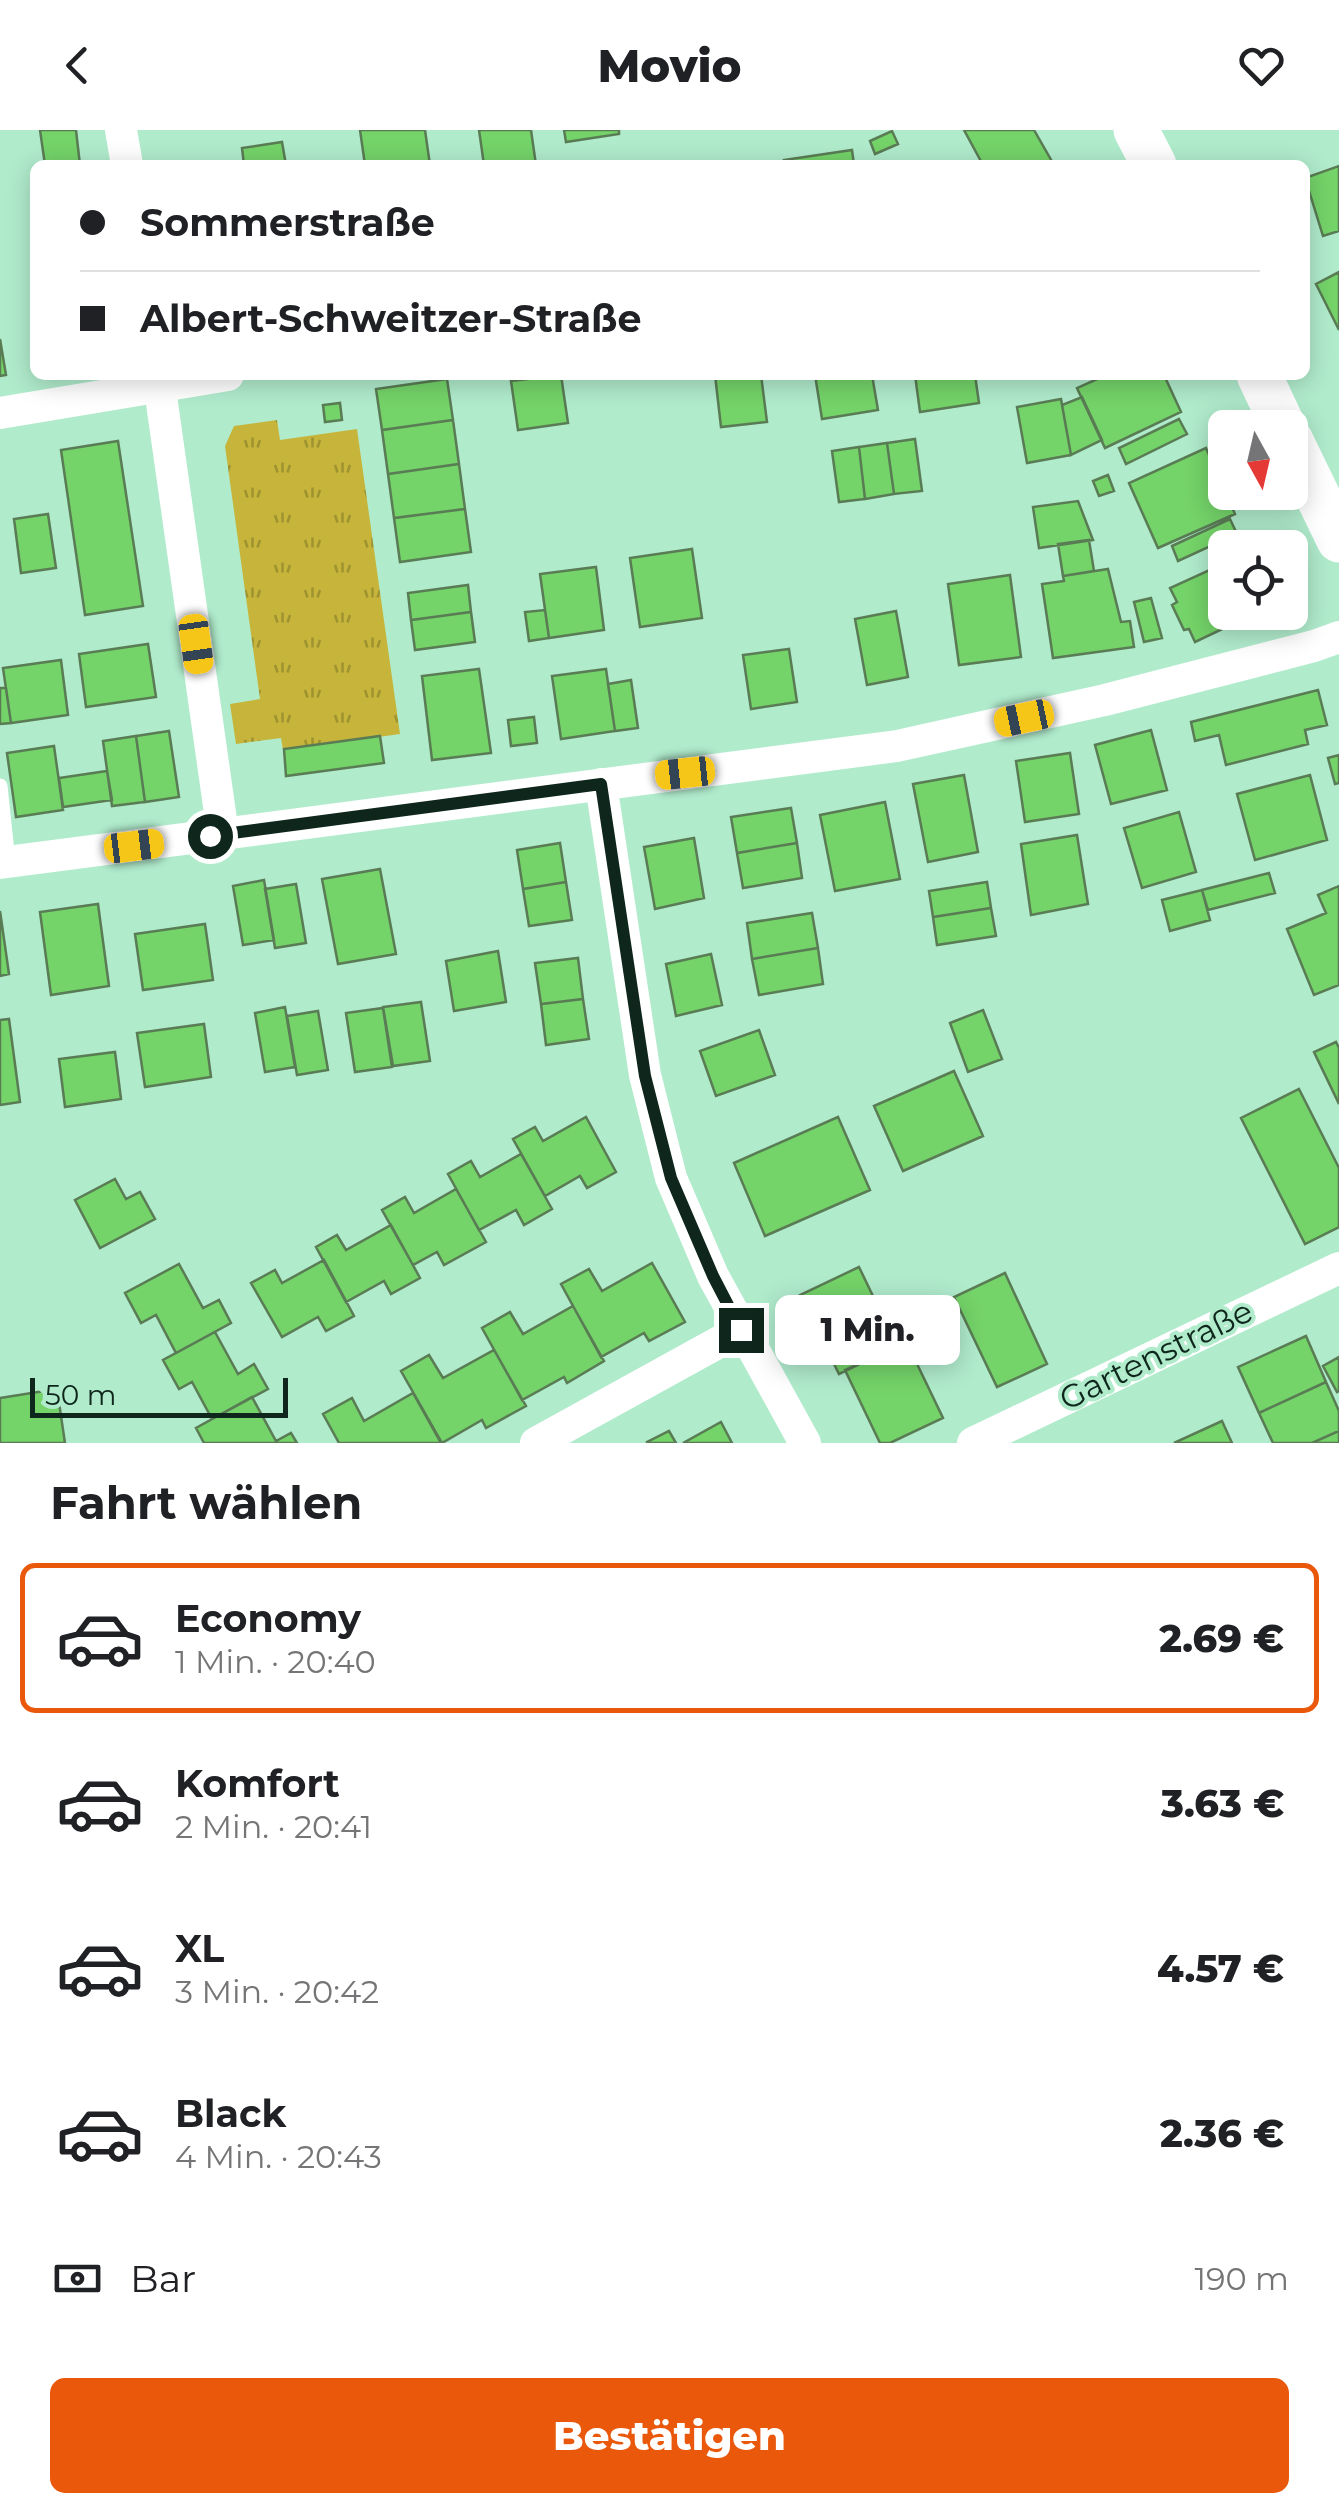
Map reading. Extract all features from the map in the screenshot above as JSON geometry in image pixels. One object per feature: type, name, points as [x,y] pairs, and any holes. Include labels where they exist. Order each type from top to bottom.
[{"type":"main road","points":[[1136,130],[1151,160]]},
{"type":"main road","points":[[1260,380],[1275,410]]},
{"type":"main road","points":[[1308,476],[1339,540]]},
{"type":"street","points":[[121,130],[125,160]]},
{"type":"street","points":[[0,414],[159,381],[224,834]]},
{"type":"street","points":[[4,863],[897,746],[1105,700],[1314,646],[1339,636]]},
{"type":"street","points":[[601,784],[645,1076],[671,1178],[713,1276],[804,1443]]},
{"type":"street","name":"Gartenstraße","points":[[973,1443],[1339,1268]]},
{"type":"street","points":[[536,1443],[741,1330]]},
{"type":"lane","points":[[0,786],[4,863]]},
{"type":"green space","points":[[277,420],[280,440],[357,429],[400,734],[283,750],[281,738],[236,744],[230,704],[260,699],[225,446],[234,426]]},
{"type":"building","points":[[40,130],[76,130],[79,160],[44,160]]},
{"type":"building","points":[[360,130],[425,130],[429,160],[364,160]]},
{"type":"building","points":[[479,130],[531,130],[535,160],[483,160]]},
{"type":"building","points":[[564,130],[619,130],[619,134],[566,142]]},
{"type":"building","points":[[964,130],[1034,130],[1051,160],[980,160]]},
{"type":"building","points":[[892,131],[898,144],[875,154],[870,141]]},
{"type":"building","points":[[282,142],[285,160],[243,160],[242,148]]},
{"type":"building","points":[[852,150],[853,160],[784,160]]},
{"type":"building","points":[[1339,166],[1339,231],[1323,236],[1310,194],[1310,176]]},
{"type":"building","points":[[1339,272],[1339,330],[1316,284]]},
{"type":"building","points":[[0,339],[6,375],[0,376]]},
{"type":"building","points":[[447,380],[453,420],[382,430],[376,389]]},
{"type":"building","points":[[562,380],[568,423],[518,430],[511,381]]},
{"type":"building","points":[[716,380],[762,380],[767,422],[721,427]]},
{"type":"building","points":[[816,380],[873,380],[878,410],[822,419]]},
{"type":"building","points":[[916,380],[976,380],[979,403],[920,412]]},
{"type":"building","points":[[1095,380],[1166,380],[1181,412],[1105,448],[1077,388]]},
{"type":"building","points":[[1082,397],[1102,440],[1071,455],[1062,405]]},
{"type":"building","points":[[1061,399],[1071,455],[1027,463],[1017,407]]},
{"type":"building","points":[[340,403],[342,420],[325,422],[323,405]]},
{"type":"building","points":[[1179,419],[1187,434],[1126,464],[1119,448]]},
{"type":"building","points":[[453,420],[459,464],[388,474],[382,430]]},
{"type":"building","points":[[915,439],[922,491],[894,494],[887,443]]},
{"type":"building","points":[[118,441],[143,606],[85,615],[61,450]]},
{"type":"building","points":[[887,443],[894,494],[865,499],[859,447]]},
{"type":"building","points":[[859,447],[865,499],[839,502],[832,451]]},
{"type":"building","points":[[1206,448],[1208,510],[1233,510],[1235,514],[1158,548],[1129,483]]},
{"type":"building","points":[[459,464],[465,509],[394,518],[388,474]]},
{"type":"building","points":[[1108,475],[1114,491],[1099,496],[1093,481]]},
{"type":"building","points":[[1078,501],[1093,540],[1039,548],[1033,507]]},
{"type":"building","points":[[465,509],[471,552],[400,562],[394,518]]},
{"type":"building","points":[[48,514],[56,568],[21,573],[14,519]]},
{"type":"building","points":[[1230,519],[1235,530],[1208,530],[1208,547],[1178,561],[1172,546]]},
{"type":"building","points":[[1089,540],[1094,571],[1063,576],[1058,544]]},
{"type":"building","points":[[692,549],[702,618],[640,627],[630,558]]},
{"type":"building","points":[[596,567],[604,630],[549,638],[540,574]]},
{"type":"building","points":[[1108,569],[1121,622],[1130,621],[1134,647],[1053,658],[1042,584],[1064,581],[1063,576]]},
{"type":"building","points":[[1208,571],[1208,630],[1220,630],[1195,642],[1189,629],[1184,630],[1172,605],[1177,602],[1170,588]]},
{"type":"building","points":[[1010,575],[1021,657],[959,665],[948,584]]},
{"type":"building","points":[[468,585],[471,612],[411,620],[408,593]]},
{"type":"building","points":[[1151,598],[1162,638],[1144,642],[1134,602]]},
{"type":"building","points":[[545,610],[549,638],[529,641],[525,612]]},
{"type":"building","points":[[896,611],[908,677],[867,685],[855,619]]},
{"type":"building","points":[[471,612],[475,642],[415,650],[411,620]]},
{"type":"building","points":[[148,644],[156,697],[86,707],[79,654]]},
{"type":"building","points":[[789,649],[797,702],[751,709],[743,655]]},
{"type":"building","points":[[61,660],[68,715],[11,723],[3,668]]},
{"type":"building","points":[[479,669],[491,753],[432,760],[422,676]]},
{"type":"building","points":[[606,669],[615,731],[561,739],[552,676]]},
{"type":"building","points":[[631,680],[638,728],[615,731],[608,684]]},
{"type":"building","points":[[0,688],[6,688],[11,723],[0,724]]},
{"type":"building","points":[[1318,690],[1327,725],[1305,730],[1308,744],[1226,765],[1219,735],[1195,741],[1191,722]]},
{"type":"building","points":[[534,717],[537,743],[511,746],[508,720]]},
{"type":"building","points":[[1151,730],[1167,790],[1111,804],[1095,745]]},
{"type":"building","points":[[169,731],[179,797],[145,802],[136,736]]},
{"type":"building","points":[[136,736],[145,802],[112,806],[103,741]]},
{"type":"building","points":[[380,736],[384,763],[286,776],[284,749]]},
{"type":"building","points":[[54,746],[63,810],[16,817],[7,753]]},
{"type":"building","points":[[1070,753],[1079,814],[1025,822],[1016,761]]},
{"type":"building","points":[[1339,755],[1339,783],[1335,784],[1328,758]]},
{"type":"building","points":[[107,771],[112,800],[63,807],[59,778]]},
{"type":"building","points":[[964,775],[978,852],[928,862],[913,784]]},
{"type":"building","points":[[1310,775],[1327,840],[1255,860],[1237,794]]},
{"type":"building","points":[[885,802],[900,879],[835,891],[820,815]]},
{"type":"building","points":[[791,808],[797,843],[737,853],[731,817]]},
{"type":"building","points":[[1179,812],[1196,872],[1142,888],[1124,828]]},
{"type":"building","points":[[1077,835],[1088,904],[1031,915],[1021,844]]},
{"type":"building","points":[[694,838],[704,898],[655,909],[644,847]]},
{"type":"building","points":[[560,843],[566,882],[523,889],[517,850]]},
{"type":"building","points":[[797,843],[802,878],[743,888],[737,853]]},
{"type":"building","points":[[380,869],[396,954],[338,964],[322,879]]},
{"type":"building","points":[[1269,873],[1275,893],[1208,910],[1202,890]]},
{"type":"building","points":[[264,880],[274,940],[243,945],[233,886]]},
{"type":"building","points":[[566,882],[572,920],[529,926],[523,889]]},
{"type":"building","points":[[987,882],[991,908],[933,917],[929,891]]},
{"type":"building","points":[[296,884],[306,943],[275,948],[265,889]]},
{"type":"building","points":[[1339,886],[1339,985],[1314,995],[1287,929],[1326,913],[1318,895]]},
{"type":"building","points":[[1202,890],[1210,920],[1170,931],[1162,900]]},
{"type":"building","points":[[98,904],[109,986],[51,995],[40,912]]},
{"type":"building","points":[[991,908],[996,936],[937,945],[933,917]]},
{"type":"building","points":[[0,911],[9,974],[0,976]]},
{"type":"building","points":[[812,913],[818,948],[752,959],[747,923]]},
{"type":"building","points":[[205,924],[213,980],[143,990],[135,934]]},
{"type":"building","points":[[818,948],[823,984],[759,995],[752,959]]},
{"type":"building","points":[[498,951],[506,1002],[454,1011],[446,961]]},
{"type":"building","points":[[711,954],[722,1005],[676,1016],[666,964]]},
{"type":"building","points":[[578,958],[583,999],[541,1004],[535,963]]},
{"type":"building","points":[[583,999],[589,1039],[546,1045],[541,1004]]},
{"type":"building","points":[[421,1002],[430,1061],[393,1066],[383,1007]]},
{"type":"building","points":[[285,1007],[295,1067],[265,1072],[255,1013]]},
{"type":"building","points":[[383,1008],[392,1067],[355,1072],[346,1013]]},
{"type":"building","points":[[983,1010],[1002,1059],[968,1072],[950,1023]]},
{"type":"building","points":[[318,1011],[328,1070],[297,1075],[287,1016]]},
{"type":"building","points":[[9,1019],[20,1102],[0,1105],[0,1020]]},
{"type":"building","points":[[204,1024],[211,1077],[145,1087],[137,1033]]},
{"type":"building","points":[[759,1030],[775,1075],[716,1096],[700,1051]]},
{"type":"building","points":[[1336,1042],[1339,1048],[1339,1104],[1314,1052]]},
{"type":"building","points":[[115,1052],[121,1099],[65,1107],[59,1059]]},
{"type":"building","points":[[954,1071],[983,1136],[903,1171],[874,1106]]},
{"type":"building","points":[[1299,1089],[1339,1168],[1339,1227],[1305,1244],[1241,1118]]},
{"type":"building","points":[[586,1117],[616,1172],[587,1188],[580,1176],[545,1196],[513,1139],[535,1127],[543,1141]]},
{"type":"building","points":[[838,1117],[870,1190],[765,1236],[734,1163]]},
{"type":"building","points":[[521,1154],[552,1209],[524,1225],[516,1210],[479,1230],[448,1174],[471,1161],[480,1177]]},
{"type":"building","points":[[115,1179],[126,1199],[140,1192],[155,1219],[100,1248],[75,1200]]},
{"type":"building","points":[[456,1189],[486,1242],[444,1265],[437,1252],[413,1265],[382,1210],[405,1197],[414,1213]]},
{"type":"building","points":[[391,1225],[420,1278],[391,1294],[384,1281],[346,1302],[316,1247],[337,1235],[346,1250]]},
{"type":"building","points":[[324,1260],[354,1316],[326,1331],[318,1317],[282,1337],[251,1283],[275,1270],[282,1283]]},
{"type":"building","points":[[652,1263],[685,1322],[649,1341],[644,1333],[601,1357],[561,1284],[589,1269],[602,1291]]},
{"type":"building","points":[[179,1264],[203,1308],[219,1300],[231,1323],[176,1353],[156,1315],[141,1323],[125,1293]]},
{"type":"building","points":[[859,1267],[897,1346],[839,1374],[800,1295]]},
{"type":"building","points":[[1005,1273],[1047,1364],[997,1387],[954,1297]]},
{"type":"building","points":[[573,1306],[604,1361],[567,1383],[564,1377],[522,1400],[482,1328],[510,1312],[523,1334]]},
{"type":"building","points":[[215,1332],[238,1374],[254,1364],[268,1389],[212,1419],[192,1382],[179,1389],[163,1360]]},
{"type":"building","points":[[1306,1336],[1326,1382],[1259,1413],[1238,1367]]},
{"type":"building","points":[[906,1341],[943,1418],[890,1443],[880,1443],[845,1370]]},
{"type":"building","points":[[494,1350],[526,1406],[486,1428],[482,1420],[442,1443],[401,1371],[429,1355],[443,1378]]},
{"type":"building","points":[[1339,1357],[1339,1391],[1337,1392],[1323,1366]]},
{"type":"building","points":[[1326,1382],[1339,1411],[1339,1431],[1312,1443],[1273,1443],[1259,1413]]},
{"type":"building","points":[[57,1389],[65,1443],[0,1443],[0,1398]]},
{"type":"building","points":[[413,1393],[441,1443],[339,1443],[323,1414],[352,1398],[364,1421]]},
{"type":"building","points":[[252,1397],[276,1441],[291,1433],[297,1443],[204,1443],[196,1428]]},
{"type":"building","points":[[1222,1421],[1232,1443],[1174,1443]]},
{"type":"building","points":[[721,1422],[732,1443],[683,1443]]},
{"type":"building","points":[[669,1431],[676,1443],[647,1443],[647,1442]]},
{"type":"building","points":[[1339,1431],[1339,1443],[1312,1443]]},
{"type":"route","points":[[210,836],[601,784],[645,1076],[671,1178],[741,1330]]}]
